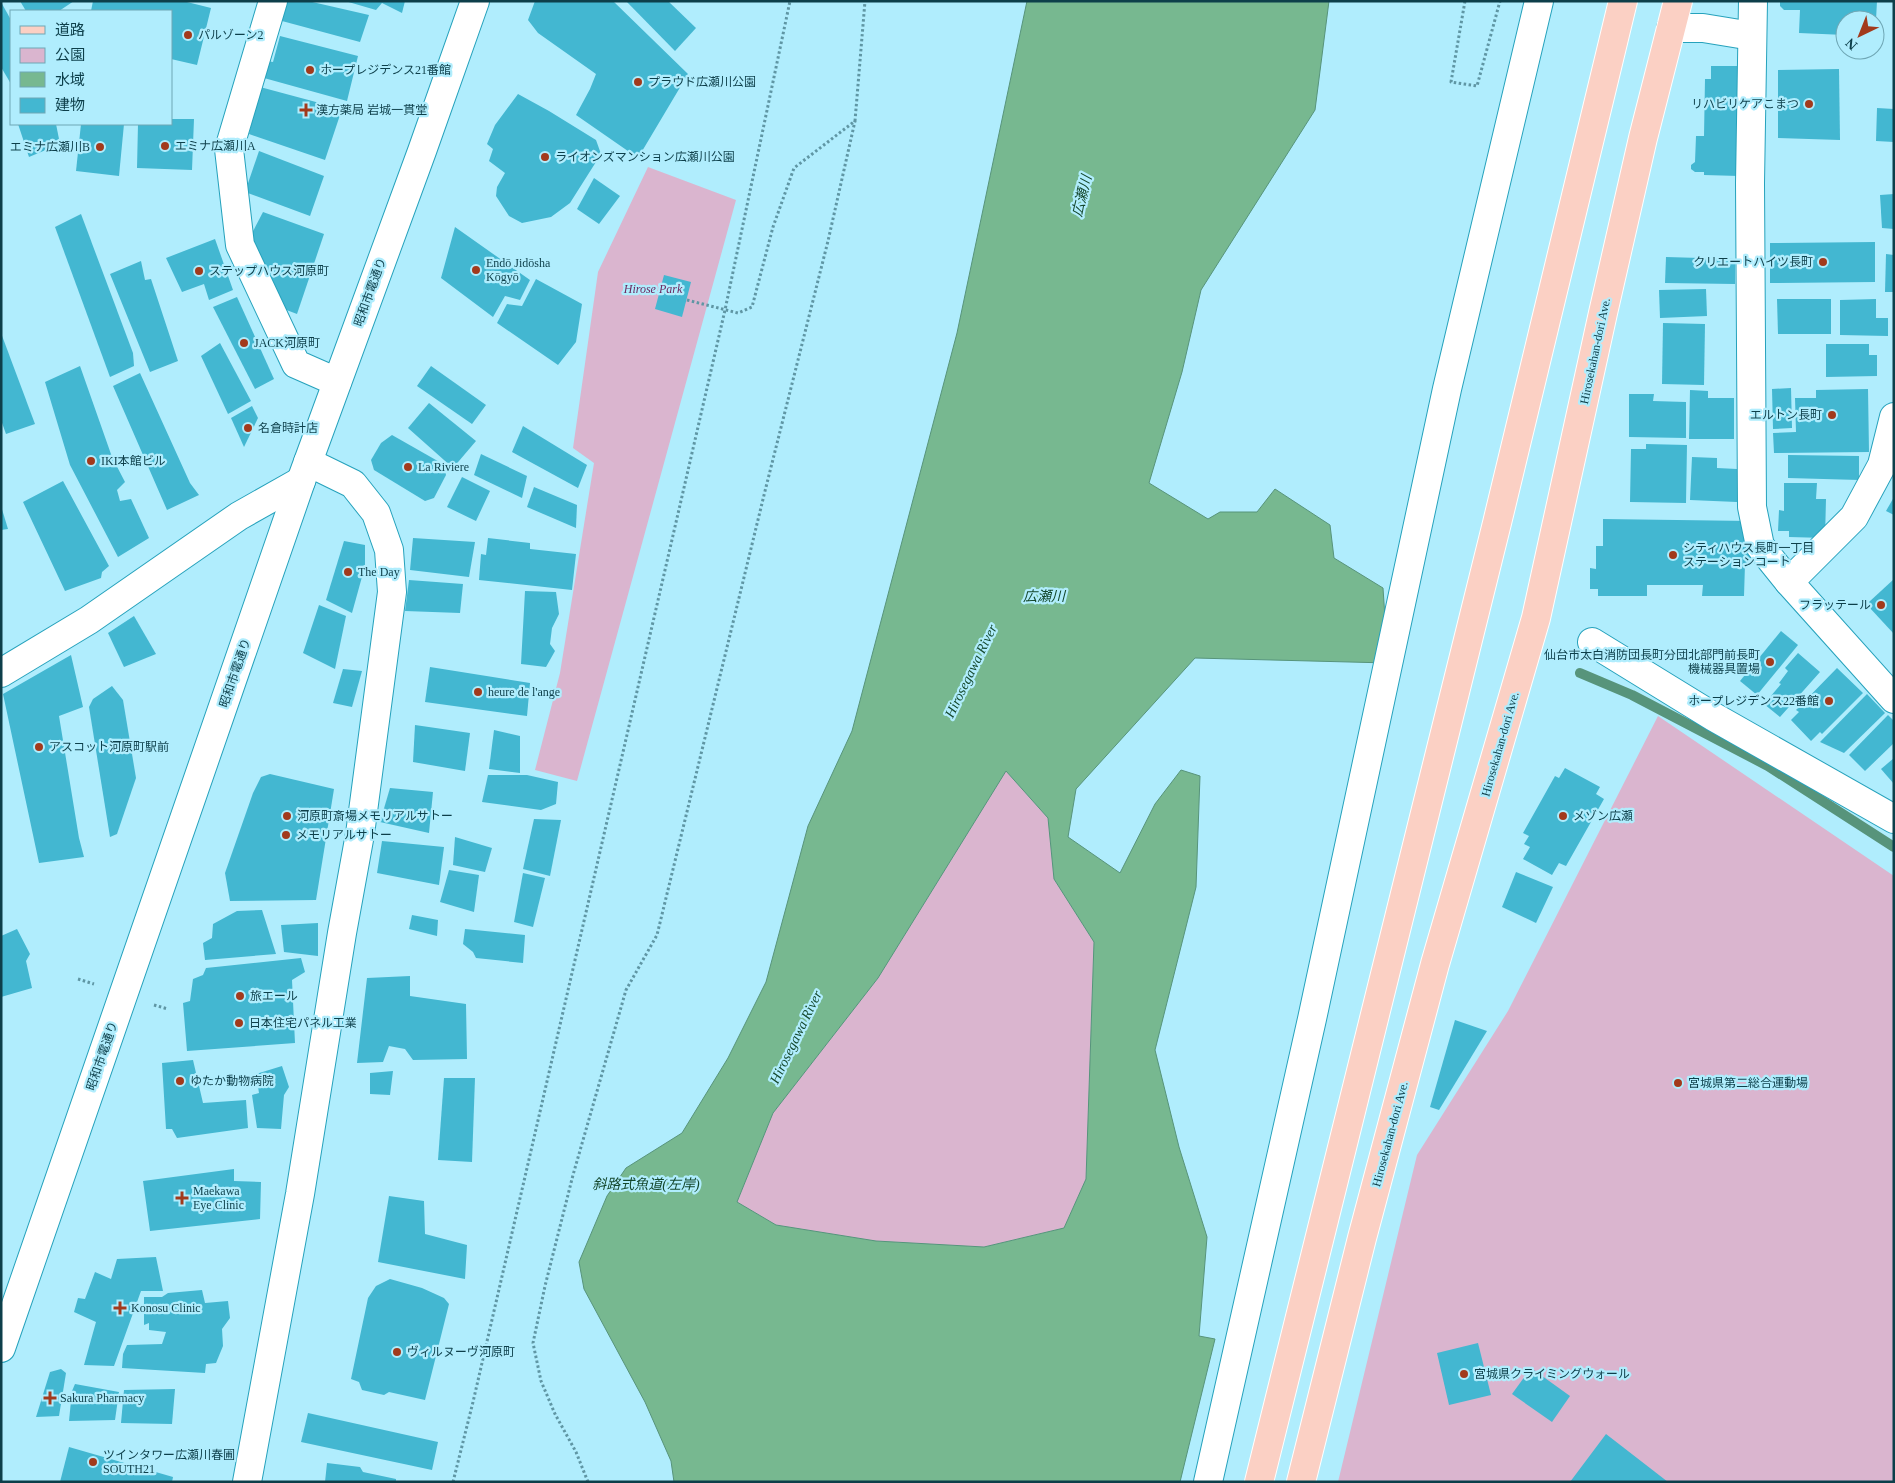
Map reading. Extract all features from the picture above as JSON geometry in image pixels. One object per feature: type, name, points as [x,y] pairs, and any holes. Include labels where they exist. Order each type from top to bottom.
[{"type":"main road","points":[[1259,1482],[1497,523],[1623,1]]},
{"type":"main road","name":"Hirosekahan-dori Ave.","points":[[1301,1482],[1362,1238],[1436,964],[1536,618],[1643,138],[1678,1]]},
{"type":"street","points":[[273,1],[229,149],[240,245],[296,364],[337,382]]},
{"type":"street","name":"昭和市電通り","points":[[1,1348],[305,472],[475,1]]},
{"type":"street","points":[[1208,1482],[1312,1019],[1447,389],[1539,1]]},
{"type":"street","points":[[1753,1],[1750,183],[1752,507],[1760,546],[1789,582],[1892,695]]},
{"type":"street","points":[[1671,28],[1703,28],[1752,36]]},
{"type":"street","points":[[1789,582],[1854,517],[1882,465],[1894,418]]},
{"type":"street","points":[[1,673],[89,620],[305,472],[352,484],[376,513],[390,550],[392,592],[360,834],[340,943],[300,1194],[247,1482]]},
{"type":"street","points":[[1592,642],[1714,717],[1894,819]]},
{"type":"path","points":[[453,1482],[474,1402],[725,310],[790,1]]},
{"type":"path","points":[[588,1482],[576,1452],[555,1414],[541,1380],[533,1343],[545,1286],[573,1175],[626,990],[657,935],[828,241],[855,121],[865,1]]},
{"type":"path","points":[[1465,1],[1451,82],[1477,86],[1500,1]]},
{"type":"path","points":[[686,300],[738,313],[752,307],[773,227],[794,168],[855,121]]},
{"type":"green space","name":"Hirose Park","points":[[648,167],[736,200],[577,781],[535,770],[560,673],[594,463],[573,448],[598,272]]},
{"type":"green space","name":"宮城県第二総合運動場","points":[[1658,716],[1894,876],[1894,1482],[1338,1482],[1417,1155],[1508,1011]]},
{"type":"green space","points":[[1006,771],[1048,818],[1054,879],[1094,942],[1086,1179],[1064,1228],[984,1247],[876,1241],[776,1225],[737,1202],[773,1113],[878,978]]},
{"type":"water","name":"広瀬川","points":[[1027,1],[1329,1],[1315,110],[1201,290],[1182,372],[1149,483],[1208,519],[1220,512],[1257,512],[1275,489],[1330,525],[1334,558],[1383,588],[1388,663],[1195,658],[1076,789],[1068,837],[1120,873],[1155,804],[1181,770],[1200,776],[1196,887],[1155,1050],[1179,1147],[1207,1237],[1199,1336],[1215,1339],[1180,1482],[674,1482],[671,1461],[645,1402],[584,1289],[579,1262],[607,1196],[626,1168],[682,1133],[728,1058],[766,982],[808,826],[852,731],[957,333]],"holes":[[[1006,771],[1048,818],[1054,879],[1094,942],[1086,1179],[1064,1228],[984,1247],[876,1241],[776,1225],[737,1202],[773,1113],[878,978]]]},
{"type":"building","points":[[20,1],[74,1],[60,10],[25,10]]},
{"type":"building","name":"パルゾーン2","points":[[93,1],[183,1],[211,8],[197,65],[172,59],[172,10],[91,10]]},
{"type":"building","points":[[287,1],[308,1],[369,15],[360,42],[282,21]]},
{"type":"building","points":[[345,1],[405,1],[402,13],[382,3],[376,10]]},
{"type":"building","name":"プラウド広瀬川公園","points":[[535,1],[613,1],[688,74],[638,158],[576,115],[596,74],[538,33],[528,20]]},
{"type":"building","points":[[626,1],[668,1],[696,28],[675,51]]},
{"type":"building","points":[[1780,1],[1877,1],[1877,10],[1835,10],[1835,35],[1799,33],[1800,10],[1784,10],[1780,6]]},
{"type":"building","points":[[1,2],[10,18],[10,82],[1,67]]},
{"type":"building","name":"ホープレジデンス21番館","points":[[280,36],[358,56],[347,101],[264,78],[267,61],[273,62]]},
{"type":"building","points":[[1711,66],[1740,66],[1739,176],[1704,175],[1704,172],[1695,172],[1691,169],[1691,165],[1695,162],[1696,136],[1704,136],[1705,79],[1711,79]]},
{"type":"building","name":"リハビリケアこまつ","points":[[1839,69],[1840,140],[1778,138],[1778,70]]},
{"type":"building","points":[[260,87],[342,109],[325,160],[249,134]]},
{"type":"building","name":"ライオンズマンション広瀬川公園","points":[[518,94],[596,140],[601,154],[570,203],[551,217],[522,223],[509,216],[496,196],[497,187],[505,173],[489,161],[493,149],[487,144],[495,125]]},
{"type":"building","points":[[1877,108],[1894,109],[1894,142],[1876,141]]},
{"type":"building","name":"エミナ広瀬川A","points":[[172,119],[194,119],[192,170],[137,168],[138,125],[172,125]]},
{"type":"building","points":[[18,125],[56,125],[60,144],[29,157]]},
{"type":"building","name":"エミナ広瀬川B","points":[[81,125],[124,125],[119,176],[76,171]]},
{"type":"building","points":[[259,151],[324,176],[310,216],[245,192]]},
{"type":"building","points":[[594,178],[620,196],[599,224],[577,209]]},
{"type":"building","points":[[1894,194],[1894,229],[1882,228],[1880,195]]},
{"type":"building","points":[[263,212],[324,234],[297,314],[276,306],[250,237]]},
{"type":"building","points":[[81,214],[133,353],[134,366],[110,377],[55,227]]},
{"type":"building","points":[[455,227],[530,280],[520,300],[505,296],[493,317],[441,278]]},
{"type":"building","name":"ステップハウス河原町","points":[[215,239],[233,290],[209,300],[204,284],[182,292],[166,258]]},
{"type":"building","name":"クリエートハイツ長町","points":[[1875,242],[1875,282],[1770,283],[1770,243]]},
{"type":"building","points":[[1886,254],[1894,255],[1894,292],[1885,292]]},
{"type":"building","points":[[1666,257],[1735,259],[1735,284],[1665,283]]},
{"type":"building","points":[[141,261],[145,280],[151,279],[178,361],[150,372],[110,274]]},
{"type":"building","points":[[664,275],[691,282],[682,317],[655,309]]},
{"type":"building","points":[[536,279],[582,304],[576,342],[558,365],[497,323],[507,304],[522,306]]},
{"type":"building","points":[[1706,289],[1707,316],[1660,318],[1659,290]]},
{"type":"building","name":"JACK河原町","points":[[237,297],[274,379],[255,389],[213,307]]},
{"type":"building","points":[[1777,299],[1831,299],[1831,334],[1778,334]]},
{"type":"building","points":[[1876,299],[1876,318],[1888,318],[1888,336],[1840,335],[1840,300]]},
{"type":"building","points":[[1663,323],[1705,324],[1704,385],[1662,384]]},
{"type":"building","points":[[1,333],[35,424],[6,434],[1,420]]},
{"type":"building","points":[[220,343],[251,401],[228,414],[201,356]]},
{"type":"building","points":[[1826,344],[1869,344],[1869,355],[1877,355],[1877,376],[1826,377]]},
{"type":"building","name":"IKI本館ビル","points":[[80,366],[112,457],[125,482],[117,490],[120,501],[131,499],[149,538],[118,557],[70,465],[45,382]]},
{"type":"building","points":[[431,366],[486,405],[472,424],[417,386]]},
{"type":"building","points":[[140,373],[190,483],[199,495],[167,510],[113,386]]},
{"type":"building","points":[[1791,388],[1792,428],[1773,429],[1772,389]]},
{"type":"building","name":"エルトン長町","points":[[1868,389],[1869,452],[1774,453],[1773,433],[1796,432],[1795,398],[1816,398],[1816,390]]},
{"type":"building","points":[[1690,390],[1708,391],[1708,398],[1734,398],[1734,439],[1689,439]]},
{"type":"building","points":[[1629,394],[1654,394],[1653,401],[1686,402],[1686,438],[1629,437]]},
{"type":"building","points":[[429,403],[476,441],[453,468],[408,428]]},
{"type":"building","points":[[252,406],[258,418],[244,447],[231,418]]},
{"type":"building","points":[[523,426],[587,465],[578,488],[512,452]]},
{"type":"building","name":"La Riviere","points":[[392,435],[443,464],[446,475],[434,498],[425,501],[374,470],[371,460],[381,443]]},
{"type":"building","points":[[1646,444],[1687,445],[1686,503],[1630,502],[1631,449],[1646,449]]},
{"type":"building","points":[[481,454],[527,476],[522,498],[474,475]]},
{"type":"building","points":[[1788,455],[1859,456],[1859,480],[1788,478]]},
{"type":"building","points":[[1692,457],[1717,458],[1717,468],[1737,469],[1737,502],[1690,500]]},
{"type":"building","points":[[462,477],[490,491],[476,521],[447,507]]},
{"type":"building","points":[[63,481],[109,566],[102,572],[101,578],[65,591],[23,502]]},
{"type":"building","points":[[1784,483],[1817,483],[1816,499],[1826,499],[1825,538],[1789,537],[1789,531],[1778,531],[1779,510],[1784,511]]},
{"type":"building","points":[[534,487],[577,505],[576,528],[527,507]]},
{"type":"building","points":[[1894,497],[1894,515],[1886,511]]},
{"type":"building","points":[[1,506],[8,529],[1,530]]},
{"type":"building","name":"シティハウス長町一丁目 ステーションコート","points":[[1603,519],[1750,521],[1750,564],[1745,564],[1744,596],[1702,596],[1703,585],[1647,585],[1647,596],[1598,596],[1598,589],[1590,589],[1590,568],[1596,569],[1596,546],[1603,546]]},
{"type":"building","points":[[413,538],[475,542],[469,577],[410,570]]},
{"type":"building","points":[[488,538],[530,543],[530,549],[576,554],[572,590],[479,580],[481,554],[486,555]]},
{"type":"building","points":[[344,541],[365,545],[365,566],[352,613],[326,600]]},
{"type":"building","name":"フラッテール","points":[[1894,579],[1894,634],[1869,607],[1869,602]]},
{"type":"building","points":[[409,580],[463,584],[460,613],[405,611]]},
{"type":"building","points":[[525,591],[556,592],[559,614],[552,628],[550,644],[555,651],[546,667],[521,664]]},
{"type":"building","points":[[319,605],[346,616],[335,669],[303,653]]},
{"type":"building","points":[[134,616],[156,654],[124,667],[108,633]]},
{"type":"building","points":[[1781,631],[1798,645],[1757,695],[1740,681]]},
{"type":"building","points":[[1798,653],[1820,672],[1780,717],[1764,704],[1781,684],[1779,683],[1788,671],[1785,668]]},
{"type":"building","name":"アスコット河原町駅前","points":[[71,655],[83,707],[59,716],[79,838],[84,857],[39,863],[3,694]]},
{"type":"building","name":"heure de l'ange","points":[[430,667],[530,683],[527,716],[425,702]]},
{"type":"building","name":"ホープレジデンス22番館","points":[[1837,668],[1863,693],[1822,734],[1820,732],[1811,741],[1791,720],[1799,712],[1796,710]]},
{"type":"building","points":[[343,669],[362,671],[352,707],[333,703]]},
{"type":"building","points":[[112,686],[123,700],[136,778],[117,834],[110,837],[89,707],[93,699]]},
{"type":"building","points":[[1867,694],[1885,713],[1844,753],[1820,742]]},
{"type":"building","points":[[1888,715],[1894,721],[1894,743],[1865,771],[1849,755]]},
{"type":"building","points":[[415,725],[470,733],[465,771],[413,762]]},
{"type":"building","points":[[494,730],[520,736],[520,773],[489,769]]},
{"type":"building","points":[[1894,758],[1894,784],[1881,769]]},
{"type":"building","name":"メゾン広瀬","points":[[1565,768],[1600,787],[1596,794],[1604,799],[1566,866],[1559,863],[1552,875],[1523,859],[1530,847],[1524,844],[1529,836],[1523,833],[1555,776],[1559,778]]},
{"type":"building","name":"河原町斎場メモリアルサトー","points":[[270,774],[334,789],[316,900],[230,901],[225,873],[253,793],[261,777]]},
{"type":"building","points":[[488,775],[527,775],[558,782],[556,804],[541,810],[482,802]]},
{"type":"building","points":[[390,788],[433,792],[429,833],[380,822]]},
{"type":"building","points":[[534,819],[561,820],[550,876],[523,869]]},
{"type":"building","points":[[455,837],[492,848],[485,872],[453,865]]},
{"type":"building","points":[[382,841],[444,847],[439,885],[377,873]]},
{"type":"building","points":[[449,870],[479,875],[474,912],[440,902]]},
{"type":"building","points":[[1516,872],[1553,887],[1536,923],[1502,907]]},
{"type":"building","points":[[523,873],[545,878],[533,927],[514,922]]},
{"type":"building","points":[[262,910],[276,954],[205,960],[203,943],[212,938],[213,924],[237,911]]},
{"type":"building","points":[[412,915],[438,920],[437,936],[409,929]]},
{"type":"building","points":[[318,923],[318,956],[284,952],[281,925]]},
{"type":"building","points":[[17,929],[30,954],[26,961],[32,988],[1,997],[1,936]]},
{"type":"building","points":[[465,929],[525,935],[523,963],[476,958],[473,952],[463,944]]},
{"type":"building","name":"日本住宅パネル工業","points":[[301,958],[305,972],[292,980],[295,1043],[187,1051],[183,1003],[190,1001],[193,979],[203,975],[206,968]]},
{"type":"building","points":[[410,976],[410,996],[466,1004],[467,1059],[413,1060],[405,1049],[389,1046],[383,1062],[357,1063],[367,978]]},
{"type":"building","points":[[1455,1020],[1487,1031],[1439,1110],[1430,1107]]},
{"type":"building","name":"ゆたか動物病院","points":[[193,1060],[203,1103],[246,1100],[248,1128],[177,1138],[172,1129],[166,1129],[162,1063]]},
{"type":"building","points":[[282,1066],[289,1087],[284,1095],[281,1129],[257,1128],[252,1095],[259,1093],[256,1074]]},
{"type":"building","points":[[393,1071],[390,1095],[370,1094],[370,1073]]},
{"type":"building","points":[[444,1078],[475,1078],[472,1162],[438,1160]]},
{"type":"building","points":[[234,1169],[234,1181],[261,1182],[260,1219],[150,1231],[143,1181]]},
{"type":"building","points":[[389,1196],[424,1201],[425,1234],[467,1245],[465,1279],[378,1262]]},
{"type":"building","points":[[156,1257],[163,1291],[141,1291],[114,1366],[84,1365],[96,1322],[74,1312],[78,1298],[85,1299],[95,1272],[111,1279],[117,1259]]},
{"type":"building","name":"ヴィルヌーヴ河原町","points":[[390,1279],[422,1288],[444,1298],[449,1304],[425,1400],[389,1392],[384,1395],[362,1390],[359,1382],[351,1379],[368,1298],[376,1286]]},
{"type":"building","points":[[202,1290],[205,1303],[228,1301],[230,1318],[222,1329],[223,1346],[216,1363],[206,1364],[205,1373],[122,1368],[123,1354],[127,1345],[162,1344],[166,1332],[149,1330],[149,1323],[144,1325],[144,1297],[162,1297],[168,1293]]},
{"type":"building","name":"宮城県クライミングウォール","points":[[1478,1343],[1491,1395],[1449,1405],[1437,1353]]},
{"type":"building","points":[[1531,1368],[1570,1396],[1552,1422],[1512,1394]]},
{"type":"building","points":[[61,1369],[66,1373],[59,1416],[36,1417],[50,1372]]},
{"type":"building","points":[[75,1384],[119,1392],[115,1420],[69,1421],[72,1391]]},
{"type":"building","points":[[175,1389],[172,1424],[121,1423],[124,1390]]},
{"type":"building","points":[[308,1413],[438,1442],[432,1470],[301,1442]]},
{"type":"building","points":[[1606,1434],[1668,1482],[1570,1482]]},
{"type":"building","name":"ツインタワー広瀬川春圃 SOUTH21","points":[[69,1447],[173,1477],[172,1482],[60,1482]]},
{"type":"building","points":[[327,1463],[360,1467],[363,1472],[396,1479],[396,1482],[325,1482]]},
{"type":"waterway","points":[[1580,673],[1632,695],[1768,766],[1894,847]]},
{"type":"place","name":"パルゾーン2","points":[[188,35]]},
{"type":"place","name":"ホープレジデンス21番館","points":[[310,70]]},
{"type":"place","name":"プラウド広瀬川公園","points":[[638,82]]},
{"type":"place","name":"リハビリケアこまつ","points":[[1809,104]]},
{"type":"place","name":"漢方薬局 岩城一貫堂","points":[[306,110]]},
{"type":"place","name":"エミナ広瀬川A","points":[[165,146]]},
{"type":"place","name":"エミナ広瀬川B","points":[[100,147]]},
{"type":"place","name":"ライオンズマンション広瀬川公園","points":[[545,157]]},
{"type":"place","name":"クリエートハイツ長町","points":[[1823,262]]},
{"type":"place","name":"Endō Jidōsha Kōgyō","points":[[476,270]]},
{"type":"place","name":"ステップハウス河原町","points":[[199,271]]},
{"type":"place","name":"JACK河原町","points":[[244,343]]},
{"type":"place","name":"エルトン長町","points":[[1832,415]]},
{"type":"place","name":"名倉時計店","points":[[248,428]]},
{"type":"place","name":"IKI本館ビル","points":[[91,461]]},
{"type":"place","name":"La Riviere","points":[[408,467]]},
{"type":"place","name":"シティハウス長町一丁目 ステーションコート","points":[[1673,555]]},
{"type":"place","name":"The Day","points":[[348,572]]},
{"type":"place","name":"フラッテール","points":[[1881,605]]},
{"type":"place","name":"仙台市太白消防団長町分団北部門前長町 機械器具置場","points":[[1770,662]]},
{"type":"place","name":"heure de l'ange","points":[[478,692]]},
{"type":"place","name":"ホープレジデンス22番館","points":[[1829,701]]},
{"type":"place","name":"アスコット河原町駅前","points":[[39,747]]},
{"type":"place","name":"河原町斎場メモリアルサトー","points":[[287,816]]},
{"type":"place","name":"メゾン広瀬","points":[[1563,816]]},
{"type":"place","name":"メモリアルサトー","points":[[286,835]]},
{"type":"place","name":"旅エール","points":[[240,996]]},
{"type":"place","name":"日本住宅パネル工業","points":[[239,1023]]},
{"type":"place","name":"ゆたか動物病院","points":[[180,1081]]},
{"type":"place","name":"宮城県第二総合運動場","points":[[1678,1083]]},
{"type":"place","name":"Maekawa Eye Clinic","points":[[182,1198]]},
{"type":"place","name":"Konosu Clinic","points":[[120,1308]]},
{"type":"place","name":"ヴィルヌーヴ河原町","points":[[397,1352]]},
{"type":"place","name":"宮城県クライミングウォール","points":[[1464,1374]]},
{"type":"place","name":"Sakura Pharmacy","points":[[50,1398]]},
{"type":"place","name":"ツインタワー広瀬川春圃 SOUTH21","points":[[93,1462]]},
{"type":"water label","name":"Hirosegawa River","points":[[971,671]]},
{"type":"water label","name":"Hirosegawa River","points":[[796,1037]]},
{"type":"water label","name":"斜路式魚道(左岸)","points":[[646,1184]]}]
